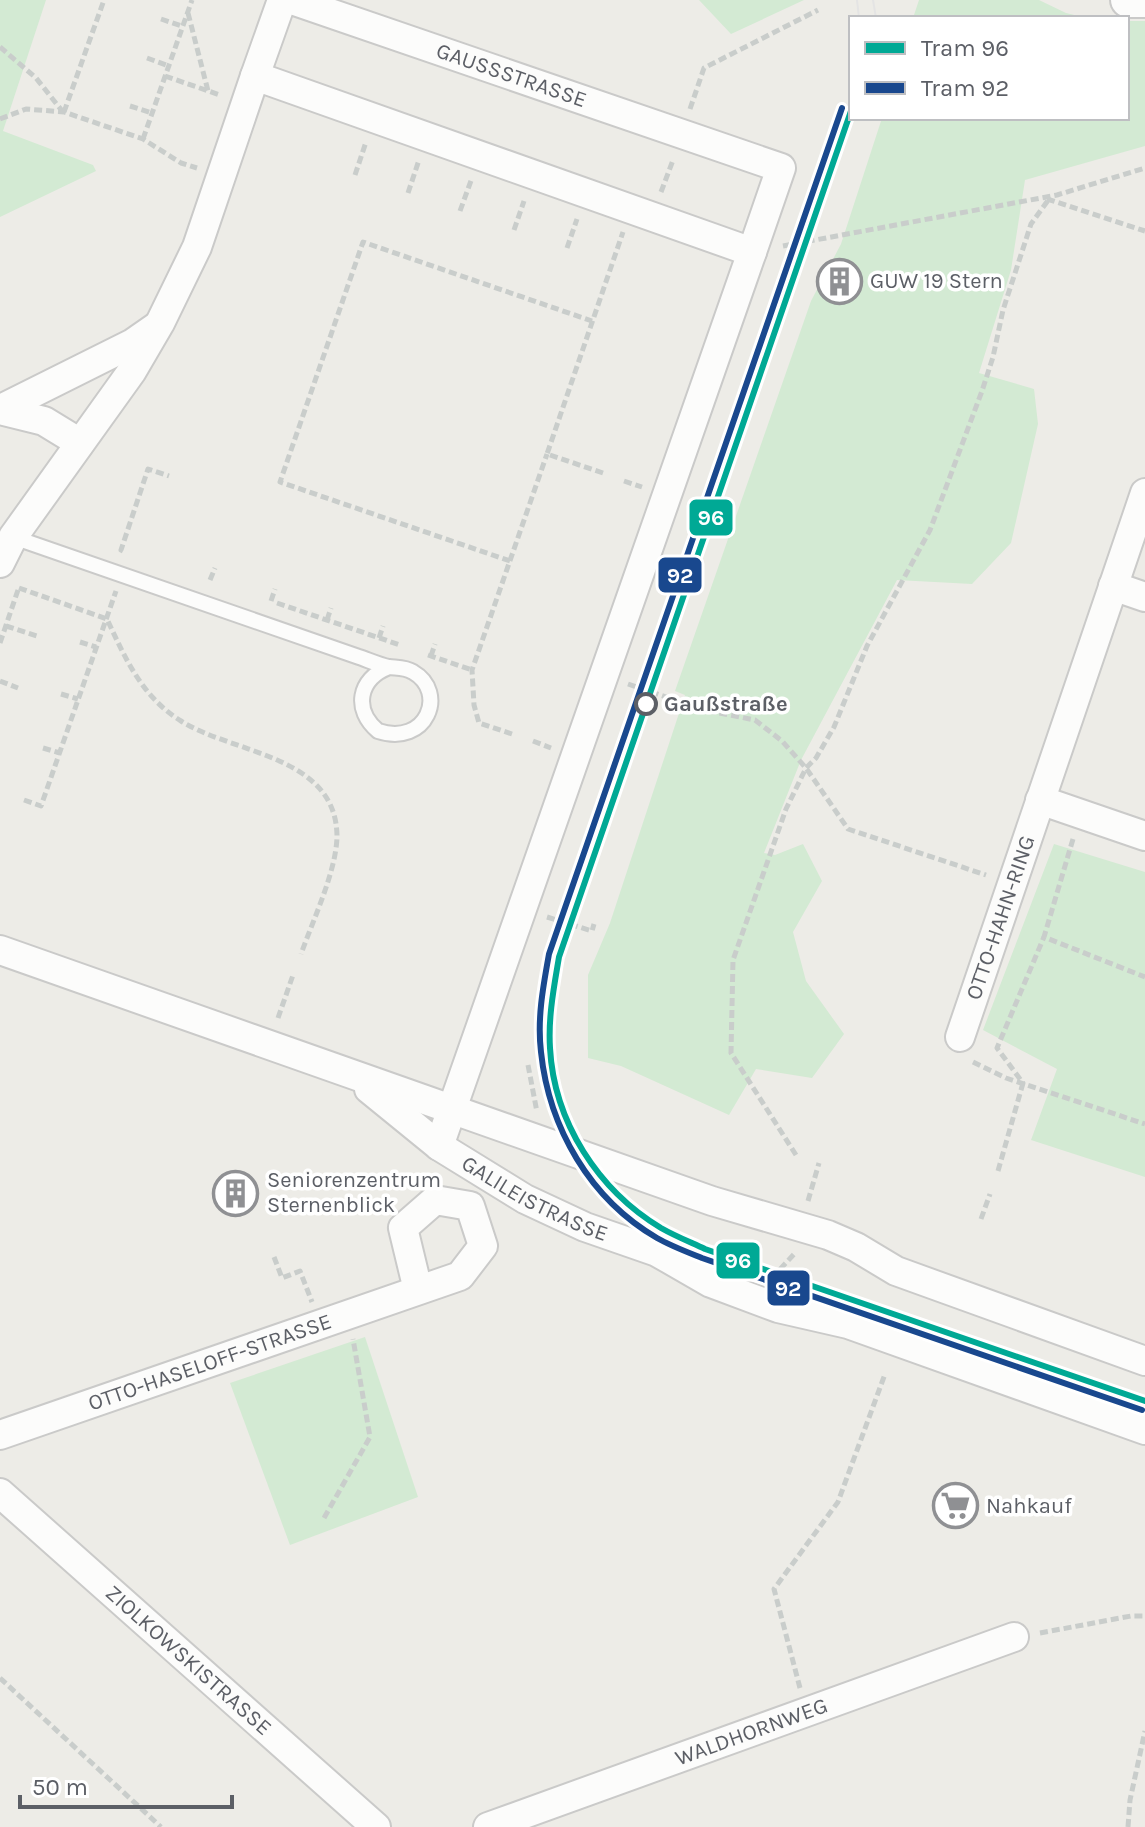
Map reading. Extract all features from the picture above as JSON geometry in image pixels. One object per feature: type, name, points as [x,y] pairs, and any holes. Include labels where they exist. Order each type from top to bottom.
[{"type":"street","points":[[12,570],[13,537],[132,371],[160,323],[197,247],[282,0]]},
{"type":"street","name":"GAUSSSTRASSE","points":[[292,0],[781,168],[439,1146]]},
{"type":"street","points":[[1128,0],[1145,0]]},
{"type":"street","points":[[255,76],[752,252]]},
{"type":"street","points":[[1,409],[133,343],[160,323]]},
{"type":"street","points":[[1,409],[44,421],[80,443]]},
{"type":"street","name":"OTTO-HAHN-RING","points":[[960,1037],[1145,493]]},
{"type":"street","points":[[1113,586],[1145,597]]},
{"type":"street","points":[[1040,800],[1145,836]]},
{"type":"street","name":"GALILEISTRASSE","points":[[0,950],[721,1205],[828,1235],[856,1247],[896,1271],[1145,1361]]},
{"type":"street","name":"GALILEISTRASSE","points":[[353,1076],[439,1146],[477,1172],[585,1227],[657,1252],[731,1291],[778,1308],[848,1324],[1145,1430]]},
{"type":"street","name":"OTTO-HASELOFF-STRASSE","points":[[0,1435],[418,1290]]},
{"type":"street","name":"ZIOLKOWSKISTRASSE","points":[[0,1493],[376,1827]]},
{"type":"street","name":"WALDHORNWEG","points":[[488,1827],[1014,1637]]},
{"type":"lane","points":[[13,537],[389,667],[413,671],[428,689],[431,701],[422,723],[402,736],[378,731],[369,724],[361,702],[369,679],[389,667]]},
{"type":"path","points":[[64,112],[104,0]]},
{"type":"path","points":[[143,139],[192,0]]},
{"type":"path","points":[[689,113],[704,68],[818,10]]},
{"type":"path","points":[[187,12],[208,91]]},
{"type":"path","points":[[161,19],[182,26]]},
{"type":"path","points":[[0,47],[36,78],[64,112]]},
{"type":"path","points":[[147,58],[169,66]]},
{"type":"path","points":[[130,106],[152,113]]},
{"type":"path","points":[[0,119],[26,109],[64,112],[143,139],[181,163],[221,177]]},
{"type":"path","points":[[355,175],[368,138]]},
{"type":"path","points":[[408,193],[420,156]]},
{"type":"path","points":[[752,252],[1046,198],[1145,168]]},
{"type":"path","points":[[460,211],[473,175]]},
{"type":"path","points":[[514,230],[527,194]]},
{"type":"path","points":[[1046,198],[1145,231]]},
{"type":"path","points":[[796,1155],[731,1053],[733,960],[786,809],[806,768],[816,758],[834,727],[867,646],[930,530],[982,391],[1003,310],[1031,224],[1046,198]]},
{"type":"path","points":[[567,248],[580,212]]},
{"type":"path","points":[[512,734],[479,723],[474,705],[472,670],[624,228]]},
{"type":"path","points":[[510,561],[280,482],[363,242],[592,321]]},
{"type":"path","points":[[547,454],[603,473]]},
{"type":"path","points":[[24,800],[41,806],[129,553],[121,550],[148,469],[169,476]]},
{"type":"path","points":[[197,576],[210,580],[215,568]]},
{"type":"path","points":[[0,643],[19,588],[12,570]]},
{"type":"path","points":[[19,588],[107,619],[134,675],[155,701],[208,735],[302,771],[322,790],[334,815],[337,837],[301,954]]},
{"type":"path","points":[[275,589],[271,601],[405,647]]},
{"type":"path","points":[[327,620],[331,608]]},
{"type":"path","points":[[6,626],[37,636]]},
{"type":"path","points":[[379,638],[383,626]]},
{"type":"path","points":[[80,642],[96,647]]},
{"type":"path","points":[[431,656],[435,644]]},
{"type":"path","points":[[418,651],[472,670]]},
{"type":"path","points":[[605,676],[704,710],[755,720],[782,741],[806,768],[848,829],[1011,884]]},
{"type":"path","points":[[0,681],[18,688]]},
{"type":"path","points":[[61,694],[78,699]]},
{"type":"path","points":[[43,748],[60,753]]},
{"type":"path","points":[[1023,1083],[997,1048],[1044,937],[1081,814]]},
{"type":"path","points":[[523,909],[592,931],[594,924]]},
{"type":"path","points":[[561,921],[563,913]]},
{"type":"path","points":[[1044,937],[1145,977]]},
{"type":"path","points":[[268,1046],[293,975]]},
{"type":"path","points":[[960,1037],[962,1053],[971,1061],[1023,1083],[1145,1124]]},
{"type":"path","points":[[998,1171],[1023,1083]]},
{"type":"path","points":[[981,1219],[990,1194]]},
{"type":"path","points":[[274,1257],[282,1278],[300,1271],[321,1324]]},
{"type":"path","points":[[324,1518],[370,1437],[349,1315]]},
{"type":"path","points":[[806,1712],[774,1589],[838,1502],[885,1374]]},
{"type":"path","points":[[1014,1637],[1145,1616]]},
{"type":"path","points":[[0,1678],[161,1827]]},
{"type":"path","points":[[1128,1827],[1130,1800],[1145,1731]]},
{"type":"green space","points":[[0,0],[46,0],[3,131],[93,165],[96,171],[0,217]]},
{"type":"green space","points":[[699,0],[804,0],[731,34]]},
{"type":"green space","points":[[919,0],[1039,0],[1079,16],[914,16]]},
{"type":"green space","points":[[1129,21],[1145,21],[1145,146],[1025,180],[1011,270],[979,373],[1034,389],[1038,424],[1011,543],[972,584],[897,580],[801,760],[764,853],[775,855],[803,844],[822,881],[793,932],[806,981],[844,1034],[812,1078],[756,1069],[729,1115],[621,1066],[588,1058],[588,975],[610,923],[685,695],[675,691],[811,301],[841,244],[881,120],[1129,120]]},
{"type":"green space","points":[[1054,844],[1145,872],[1145,1177],[1031,1140],[1057,1069],[983,1030]]},
{"type":"green space","points":[[365,1337],[418,1497],[290,1545],[230,1383]]},
{"type":"tram line","points":[[857,0],[859,16]]},
{"type":"tram line","points":[[873,0],[876,16]]},
{"type":"tram line","name":"92","points":[[842,108],[549,954],[540,1027],[546,1080],[564,1134],[593,1182],[633,1222],[657,1238],[702,1258],[1142,1410]]},
{"type":"tram line","name":"96","points":[[849,117],[559,957],[550,1025],[553,1075],[560,1102],[583,1152],[618,1194],[661,1228],[705,1249],[1145,1401]]},
{"type":"place","name":"GUW 19 Stern","points":[[839,281]]},
{"type":"place","name":"Gaußstraße","points":[[646,704]]},
{"type":"place","name":"Seniorenzentrum Sternenblick","points":[[236,1193]]},
{"type":"place","name":"Nahkauf","points":[[955,1506]]}]
